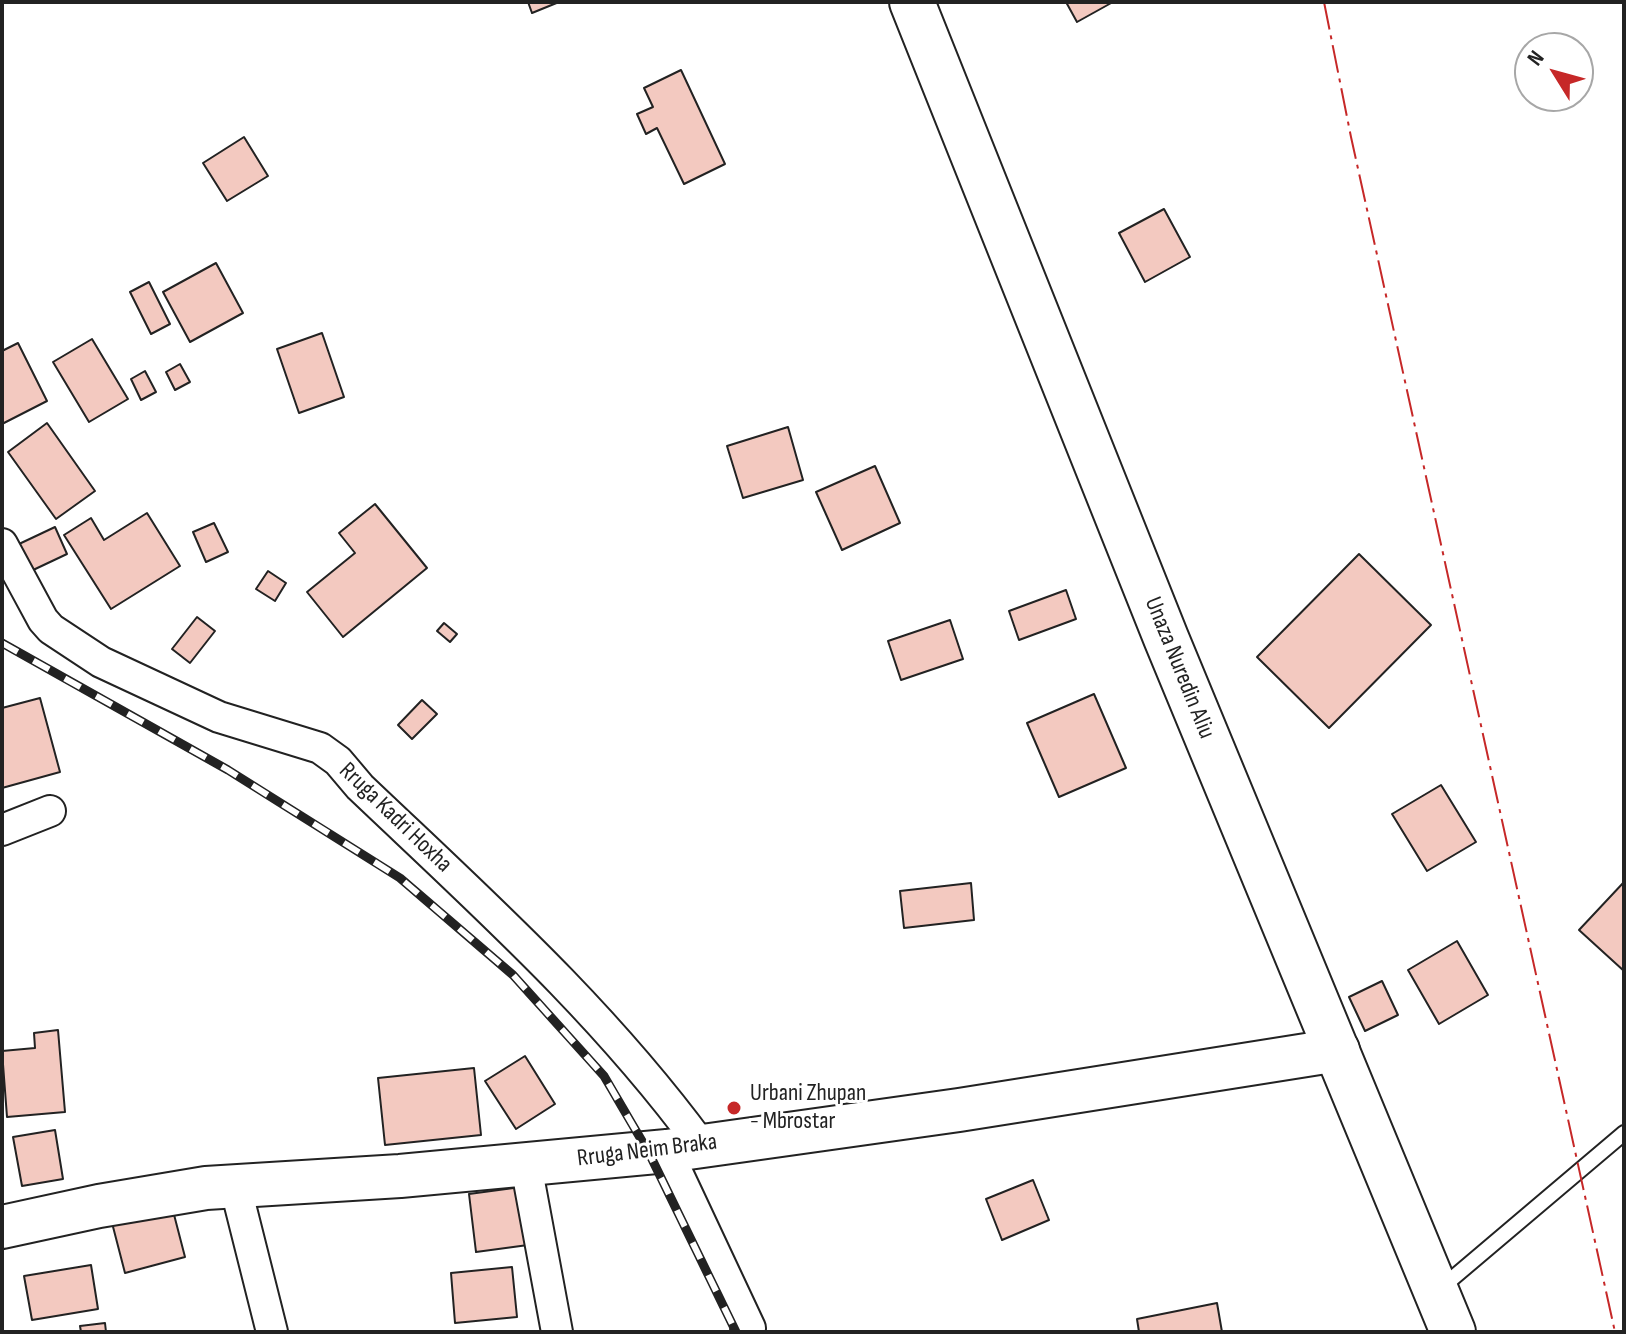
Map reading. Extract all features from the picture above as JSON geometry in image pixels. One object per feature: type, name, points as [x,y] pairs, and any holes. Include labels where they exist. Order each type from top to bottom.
[{"type":"main road","name":"Unaza Nuredin Aliu","points":[[912,2],[1166,638],[1453,1332]]},
{"type":"street","name":"Rruga Kadri Hoxha","points":[[2,544],[43,620],[51,629],[101,662],[219,717],[320,748],[338,761],[360,787],[552,970],[667,1098],[750,1328],[746,1332]]},
{"type":"street","points":[[2,830],[50,811]]},
{"type":"street","name":"Rruga Neim Braka","points":[[2,1227],[112,1203],[235,1185],[327,1182],[684,1148],[959,1110],[1338,1050]]},
{"type":"street","points":[[526,1165],[557,1332]]},
{"type":"street","points":[[235,1185],[272,1332]]},
{"type":"lane","points":[[1437,1291],[1624,1133]]},
{"type":"building","points":[[528,2],[559,2],[532,13]]},
{"type":"building","points":[[1066,2],[1113,2],[1077,22]]},
{"type":"building","points":[[681,70],[725,164],[684,184],[657,128],[646,134],[637,114],[653,107],[644,88]]},
{"type":"building","points":[[244,137],[268,176],[227,201],[203,163]]},
{"type":"building","points":[[1164,209],[1190,257],[1145,282],[1119,233]]},
{"type":"building","points":[[216,263],[243,313],[190,342],[163,292]]},
{"type":"building","points":[[149,282],[170,324],[151,334],[130,292]]},
{"type":"building","points":[[322,333],[344,397],[299,413],[277,349]]},
{"type":"building","points":[[92,339],[128,399],[89,422],[53,362]]},
{"type":"building","points":[[18,343],[47,401],[2,424],[2,351]]},
{"type":"building","points":[[180,364],[190,382],[175,390],[166,372]]},
{"type":"building","points":[[145,371],[156,392],[141,400],[131,379]]},
{"type":"building","points":[[47,423],[95,491],[56,519],[8,452]]},
{"type":"building","points":[[788,427],[803,480],[743,498],[727,446]]},
{"type":"building","points":[[875,466],[900,523],[842,550],[816,492]]},
{"type":"building","points":[[375,504],[427,568],[343,637],[307,592],[355,553],[339,533]]},
{"type":"building","points":[[147,513],[180,566],[111,609],[64,535],[91,518],[104,540]]},
{"type":"building","points":[[214,523],[228,552],[206,562],[193,532]]},
{"type":"building","points":[[55,527],[67,554],[31,571],[19,544]]},
{"type":"building","points":[[1359,554],[1431,625],[1329,728],[1257,657]]},
{"type":"building","points":[[268,571],[286,583],[275,601],[256,589]]},
{"type":"building","points":[[1066,590],[1076,619],[1019,640],[1009,611]]},
{"type":"building","points":[[197,617],[215,631],[190,663],[172,649]]},
{"type":"building","points":[[950,620],[963,659],[901,680],[888,641]]},
{"type":"building","points":[[444,623],[457,634],[450,642],[437,631]]},
{"type":"building","points":[[1094,694],[1126,768],[1059,797],[1027,723]]},
{"type":"building","points":[[40,698],[60,772],[2,788],[2,708]]},
{"type":"building","points":[[422,700],[437,714],[412,739],[398,725]]},
{"type":"building","points":[[1441,785],[1476,842],[1427,871],[1392,814]]},
{"type":"building","points":[[1624,882],[1624,971],[1579,930]]},
{"type":"building","points":[[971,883],[974,920],[904,928],[900,891]]},
{"type":"building","points":[[1457,941],[1488,995],[1439,1024],[1408,970]]},
{"type":"building","points":[[1382,981],[1398,1015],[1365,1031],[1349,997]]},
{"type":"building","points":[[58,1030],[65,1112],[7,1117],[2,1051],[35,1048],[34,1033]]},
{"type":"building","points":[[525,1056],[555,1104],[516,1129],[485,1081]]},
{"type":"building","points":[[474,1068],[481,1135],[385,1145],[378,1078]]},
{"type":"building","points":[[55,1130],[63,1179],[22,1186],[13,1137]]},
{"type":"building","points":[[1033,1180],[1049,1220],[1002,1240],[986,1199]]},
{"type":"building","points":[[521,1187],[528,1245],[476,1252],[469,1194]]},
{"type":"building","points":[[171,1203],[185,1257],[125,1273],[111,1219]]},
{"type":"building","points":[[91,1265],[98,1309],[32,1320],[24,1276]]},
{"type":"building","points":[[512,1267],[517,1317],[455,1323],[451,1273]]},
{"type":"building","points":[[1217,1303],[1222,1332],[1139,1332],[1137,1319]]},
{"type":"building","points":[[105,1323],[106,1332],[81,1332],[80,1326]]},
{"type":"railway","points":[[2,643],[228,770],[400,878],[513,975],[604,1076],[649,1153],[736,1332]]},
{"type":"power","points":[[1324,2],[1351,137],[1615,1332]]},
{"type":"place","name":"Urbani Zhupan - Mbrostar","points":[[734,1108]]}]
